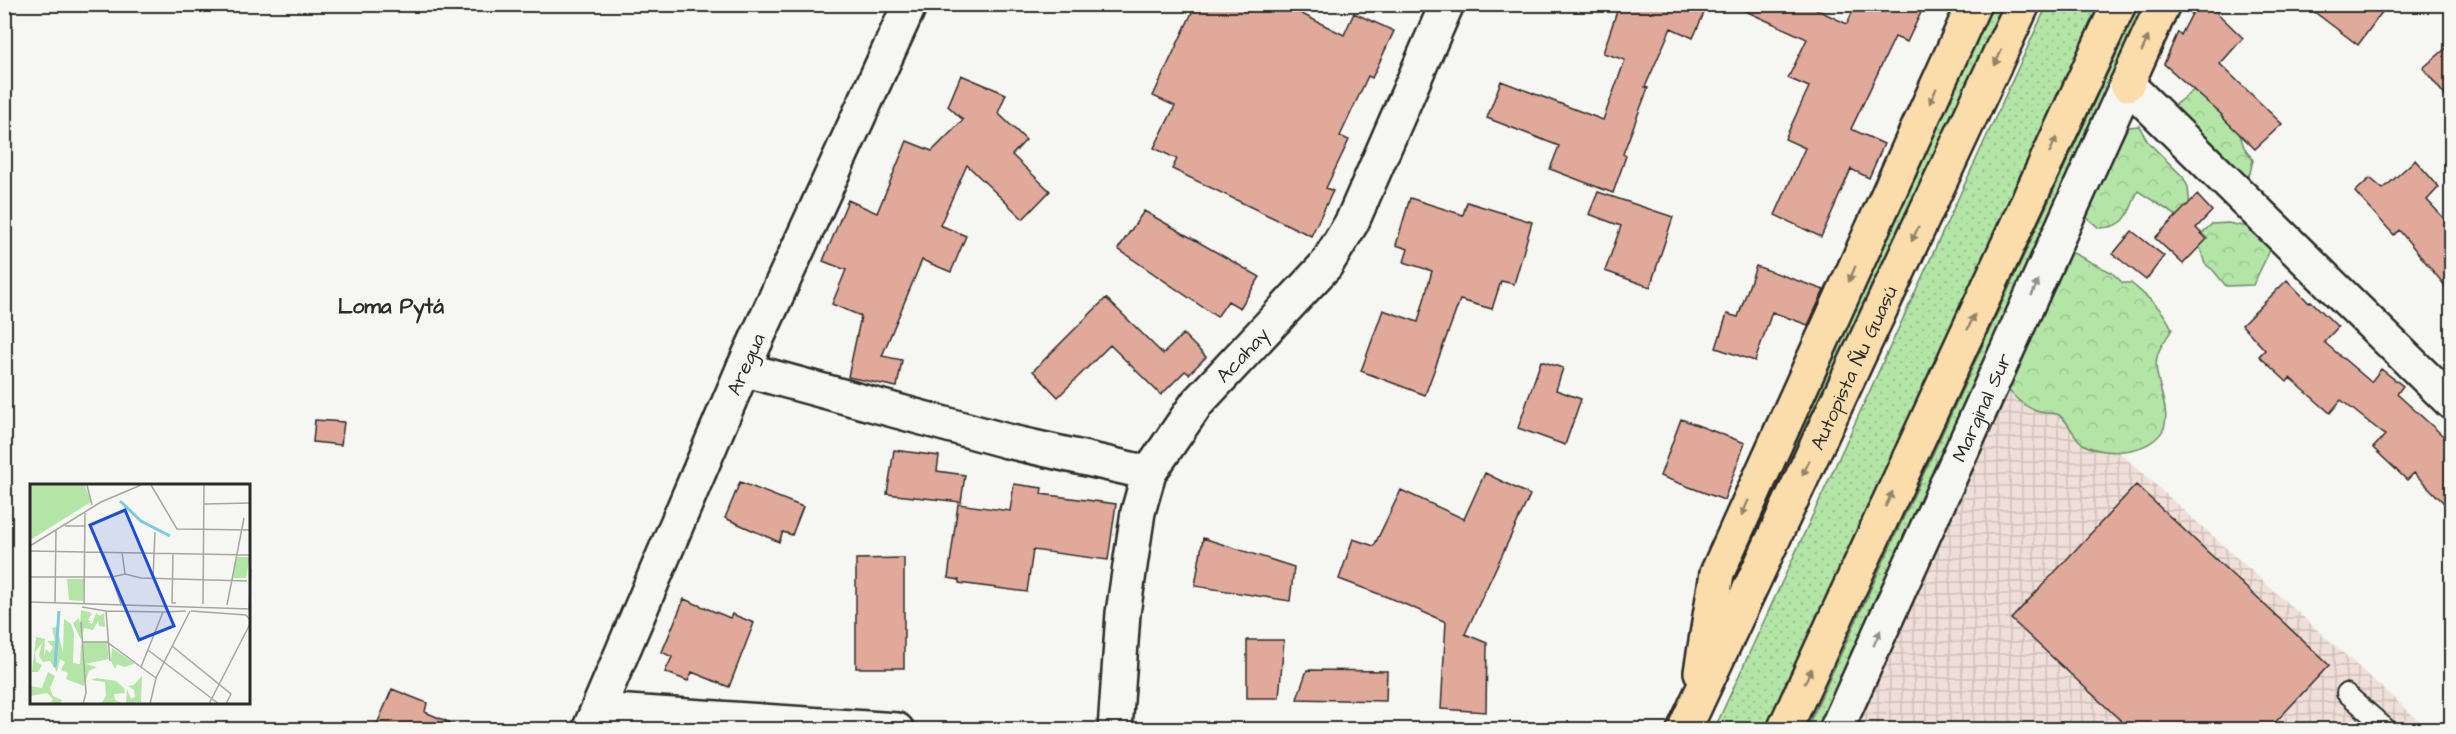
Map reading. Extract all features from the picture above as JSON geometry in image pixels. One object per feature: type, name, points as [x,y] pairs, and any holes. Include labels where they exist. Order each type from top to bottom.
[{"type":"highway","points":[[1690,716],[1717,573],[1974,4]]},
{"type":"highway","name":"Autopista Ñu Guasú","points":[[1690,716],[2023,4]]},
{"type":"highway","points":[[1784,729],[2119,4]]},
{"type":"highway","points":[[2127,84],[2163,4]]},
{"type":"street","name":"Aregua","points":[[594,720],[743,369],[910,4]]},
{"type":"street","name":"Acahay","points":[[1115,729],[1123,613],[1138,512],[1149,473],[1197,403],[1326,265],[1352,222],[1447,4]]},
{"type":"street","points":[[2127,84],[2451,404]]},
{"type":"street","name":"Marginal Sur","points":[[1836,729],[2127,84]]},
{"type":"street","points":[[743,369],[1007,441],[1149,473]]},
{"type":"street","points":[[594,720],[897,729]]},
{"type":"lane","points":[[2346,693],[2388,729]]},
{"type":"shaded area","points":[[2020,364],[2120,453],[2428,729],[1855,730]]},
{"type":"green space","points":[[1993,5],[2006,5],[1730,598],[1730,589]]},
{"type":"green space","points":[[2047,5],[2105,5],[1772,729],[1714,730]]},
{"type":"green space","points":[[2139,5],[2144,5],[1819,729],[1806,730]]},
{"type":"green space","points":[[2194,90],[2237,126],[2244,147],[2253,160],[2250,173],[2243,183],[2200,144],[2196,127],[2160,116]]},
{"type":"green space","points":[[2139,126],[2148,142],[2183,177],[2188,187],[2190,208],[2177,216],[2138,191],[2128,213],[2121,222],[2099,228],[2084,215],[2128,127]]},
{"type":"green space","points":[[2228,223],[2253,228],[2264,234],[2270,250],[2253,285],[2226,286],[2205,264],[2198,242],[2201,234],[2212,224]]},
{"type":"green space","points":[[2063,248],[2111,272],[2123,283],[2131,283],[2160,309],[2172,329],[2159,349],[2156,365],[2166,414],[2165,422],[2157,438],[2148,444],[2114,452],[2102,451],[2083,444],[2059,415],[2036,411],[2025,405],[2011,393],[2000,377],[2009,360],[2035,329],[2034,317]]},
{"type":"building","points":[[1196,4],[1282,4],[1344,35],[1354,13],[1394,31],[1372,78],[1368,76],[1340,136],[1349,140],[1326,188],[1333,191],[1311,236],[1172,169],[1177,159],[1154,148],[1175,106],[1153,96]]},
{"type":"building","points":[[1617,4],[1708,4],[1693,38],[1671,28],[1645,87],[1648,88],[1623,154],[1626,156],[1613,193],[1550,169],[1559,146],[1487,118],[1501,81],[1603,120],[1625,60],[1603,53],[1619,5]]},
{"type":"building","points":[[1730,4],[1805,4],[1847,24],[1856,4],[1925,4],[1907,42],[1895,37],[1851,129],[1884,144],[1869,178],[1851,169],[1821,237],[1775,215],[1805,148],[1785,139],[1809,87],[1788,78],[1807,39]]},
{"type":"building","points":[[2197,4],[2208,4],[2243,38],[2220,64],[2282,124],[2255,149],[2222,115],[2164,64],[2178,32],[2181,35]]},
{"type":"building","points":[[2304,4],[2388,4],[2358,45]]},
{"type":"building","points":[[2451,44],[2451,103],[2423,68]]},
{"type":"building","points":[[961,75],[1006,94],[998,113],[1026,140],[1012,155],[1050,191],[1023,219],[967,165],[940,225],[966,236],[951,272],[922,260],[882,356],[902,360],[897,387],[848,377],[861,316],[832,304],[846,270],[823,261],[848,200],[877,213],[907,141],[932,151],[963,120],[948,106]]},
{"type":"building","points":[[2415,160],[2439,187],[2427,200],[2451,226],[2451,293],[2399,230],[2394,235],[2355,192],[2370,178],[2383,189]]},
{"type":"building","points":[[1598,192],[1673,217],[1650,287],[1605,271],[1621,226],[1589,214]]},
{"type":"building","points":[[2197,195],[2212,211],[2196,228],[2207,239],[2183,264],[2155,238]]},
{"type":"building","points":[[1410,198],[1463,215],[1467,202],[1532,222],[1514,284],[1501,281],[1492,309],[1460,300],[1425,395],[1361,371],[1383,310],[1418,322],[1432,271],[1404,262],[1408,249],[1396,245]]},
{"type":"building","points":[[1144,211],[1260,277],[1240,308],[1228,301],[1217,317],[1118,249]]},
{"type":"building","points":[[2132,231],[2164,256],[2146,280],[2113,254]]},
{"type":"building","points":[[1756,266],[1824,290],[1808,325],[1772,312],[1755,361],[1716,348],[1727,314],[1738,317]]},
{"type":"building","points":[[2287,280],[2309,303],[2311,301],[2338,327],[2324,342],[2371,382],[2381,369],[2403,386],[2397,394],[2451,443],[2451,510],[2414,473],[2407,480],[2373,448],[2385,435],[2341,400],[2330,413],[2290,378],[2287,382],[2259,356],[2265,350],[2242,325]]},
{"type":"building","points":[[1106,298],[1163,354],[1183,334],[1206,357],[1189,374],[1185,371],[1161,395],[1110,345],[1058,397],[1033,371]]},
{"type":"building","points":[[1541,361],[1563,368],[1556,390],[1581,399],[1565,445],[1518,428]]},
{"type":"building","points":[[1681,419],[1745,443],[1724,500],[1660,476]]},
{"type":"building","points":[[315,420],[344,422],[341,445],[313,442]]},
{"type":"building","points":[[894,450],[939,456],[937,471],[965,475],[961,502],[887,494]]},
{"type":"building","points":[[1485,473],[1530,495],[1465,634],[1487,643],[1486,712],[1441,709],[1446,622],[1339,579],[1353,539],[1374,546],[1401,490],[1464,519]]},
{"type":"building","points":[[740,482],[803,507],[792,535],[783,532],[779,542],[725,518]]},
{"type":"building","points":[[1014,484],[1042,488],[1041,494],[1116,504],[1108,560],[1033,550],[1027,592],[959,583],[959,580],[948,578],[958,504],[1010,511]]},
{"type":"building","points":[[2136,485],[2329,665],[2269,729],[2130,729],[2011,619]]},
{"type":"building","points":[[1203,538],[1294,567],[1290,601],[1195,586]]},
{"type":"building","points":[[904,558],[904,668],[856,668],[856,559]]},
{"type":"building","points":[[684,599],[730,618],[732,614],[754,623],[729,687],[692,672],[688,681],[665,672],[672,657],[662,652]]},
{"type":"building","points":[[1247,640],[1284,640],[1279,698],[1247,698]]},
{"type":"building","points":[[1307,670],[1387,671],[1386,701],[1297,699]]},
{"type":"building","points":[[392,689],[427,703],[425,712],[465,729],[375,729]]},
{"type":"district","name":"Loma Pytá","points":[[391,306]]}]
